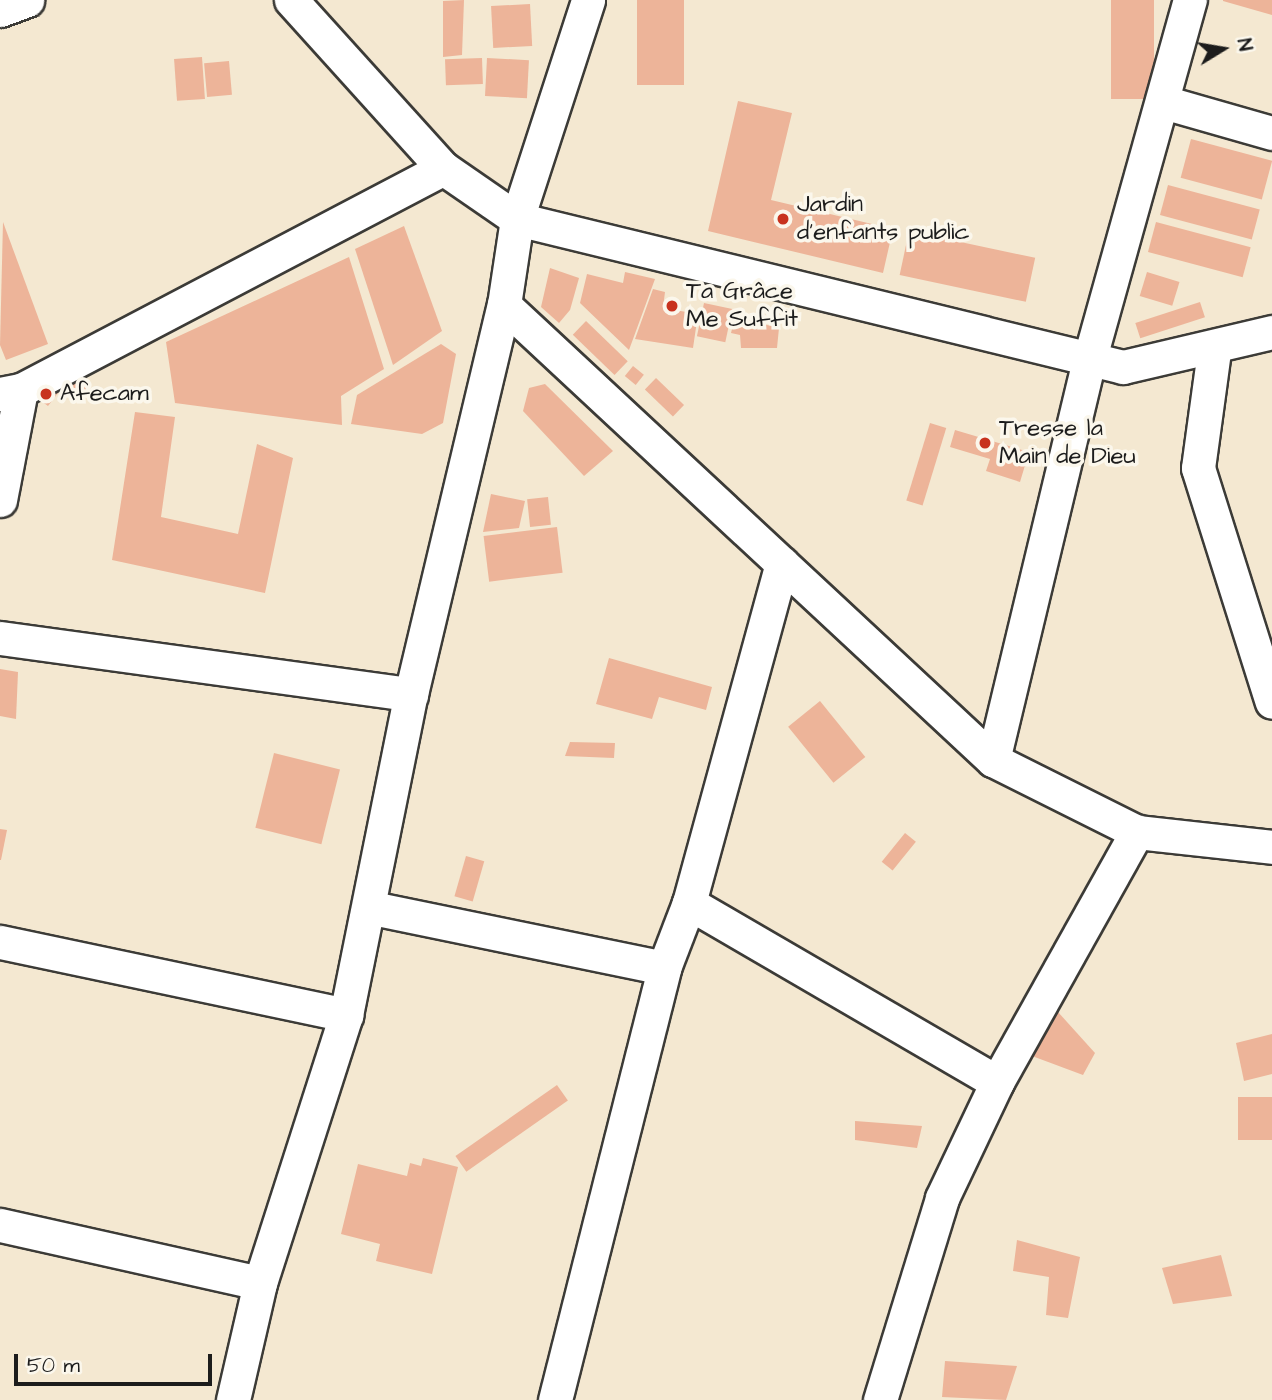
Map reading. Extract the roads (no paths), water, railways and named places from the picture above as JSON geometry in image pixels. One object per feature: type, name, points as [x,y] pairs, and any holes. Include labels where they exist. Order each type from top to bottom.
[{"type":"street","points":[[0,10],[27,0]]},
{"type":"street","points":[[291,0],[443,168],[517,219],[984,329],[1089,361],[1123,367],[1214,351],[1272,332]]},
{"type":"street","points":[[233,1400],[260,1283],[346,1015],[372,908],[411,694],[504,305],[517,219],[588,0]]},
{"type":"street","points":[[993,760],[1089,361],[1190,0]]},
{"type":"street","points":[[1163,102],[1272,133]]},
{"type":"street","points":[[0,500],[11,392],[443,168]]},
{"type":"street","points":[[504,305],[993,760],[1137,832],[1272,847]]},
{"type":"street","points":[[1214,351],[1198,468],[1272,702]]},
{"type":"street","points":[[555,1400],[664,968],[689,903],[782,564]]},
{"type":"street","points":[[0,638],[411,694]]},
{"type":"street","points":[[880,1400],[942,1198],[997,1082],[1137,832]]},
{"type":"street","points":[[689,903],[997,1082]]},
{"type":"street","points":[[372,908],[664,968]]},
{"type":"street","points":[[0,942],[346,1015]]},
{"type":"street","points":[[0,1225],[260,1283]]},
{"type":"place","name":"Jardin d'enfants public","points":[[783,219]]},
{"type":"place","name":"Ta Grâce Me Suffit","points":[[672,306]]},
{"type":"place","name":"Afecam","points":[[46,394]]},
{"type":"place","name":"Tresse la Main de Dieu","points":[[985,443]]}]
